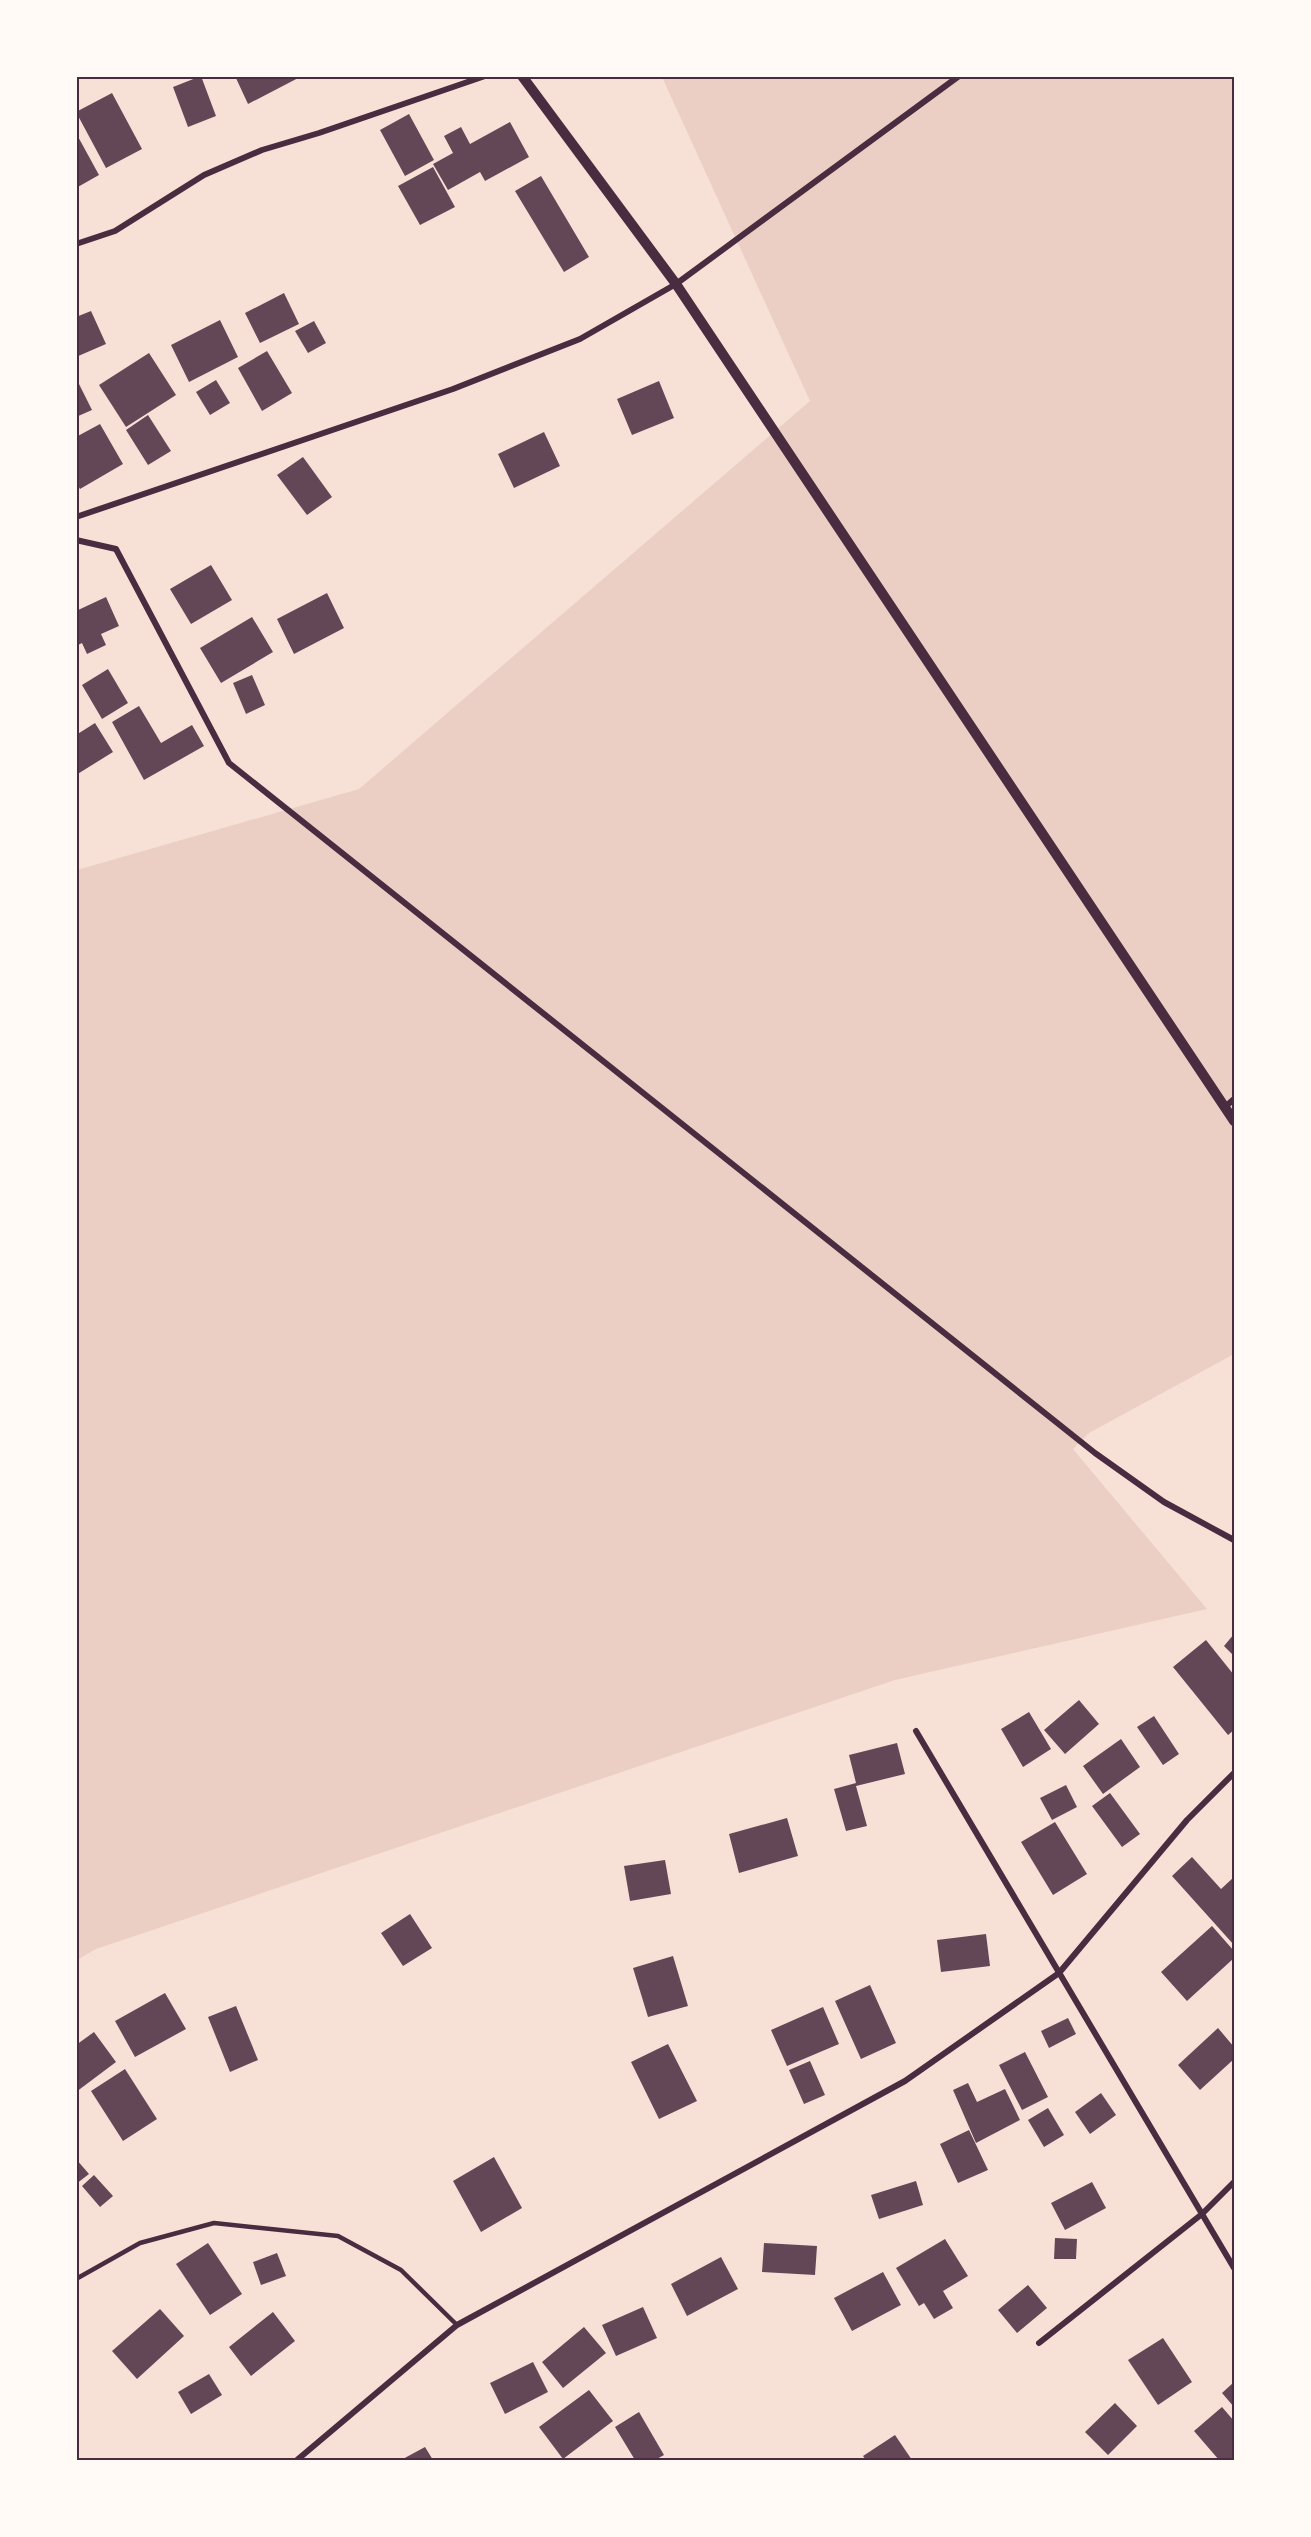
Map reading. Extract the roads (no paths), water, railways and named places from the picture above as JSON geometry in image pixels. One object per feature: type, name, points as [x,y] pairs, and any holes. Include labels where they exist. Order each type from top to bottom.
[{"type":"street","points":[[76,244],[116,231],[204,175],[262,150],[319,133],[485,76]]},
{"type":"street","points":[[522,76],[676,284],[1234,1121]]},
{"type":"street","points":[[76,517],[453,389],[580,339],[676,284],[959,76]]},
{"type":"street","points":[[76,540],[116,549],[229,763],[1095,1453],[1164,1502],[1234,1540]]},
{"type":"street","points":[[1225,1107],[1234,1099]]},
{"type":"street","points":[[916,1731],[1234,2268]]},
{"type":"street","points":[[297,2460],[457,2325],[905,2081],[1059,1973],[1187,1820],[1234,1773]]},
{"type":"street","points":[[1039,2343],[1202,2214],[1234,2182]]},
{"type":"lane","points":[[76,2279],[140,2243],[214,2223],[338,2236],[401,2270],[457,2325]]}]
